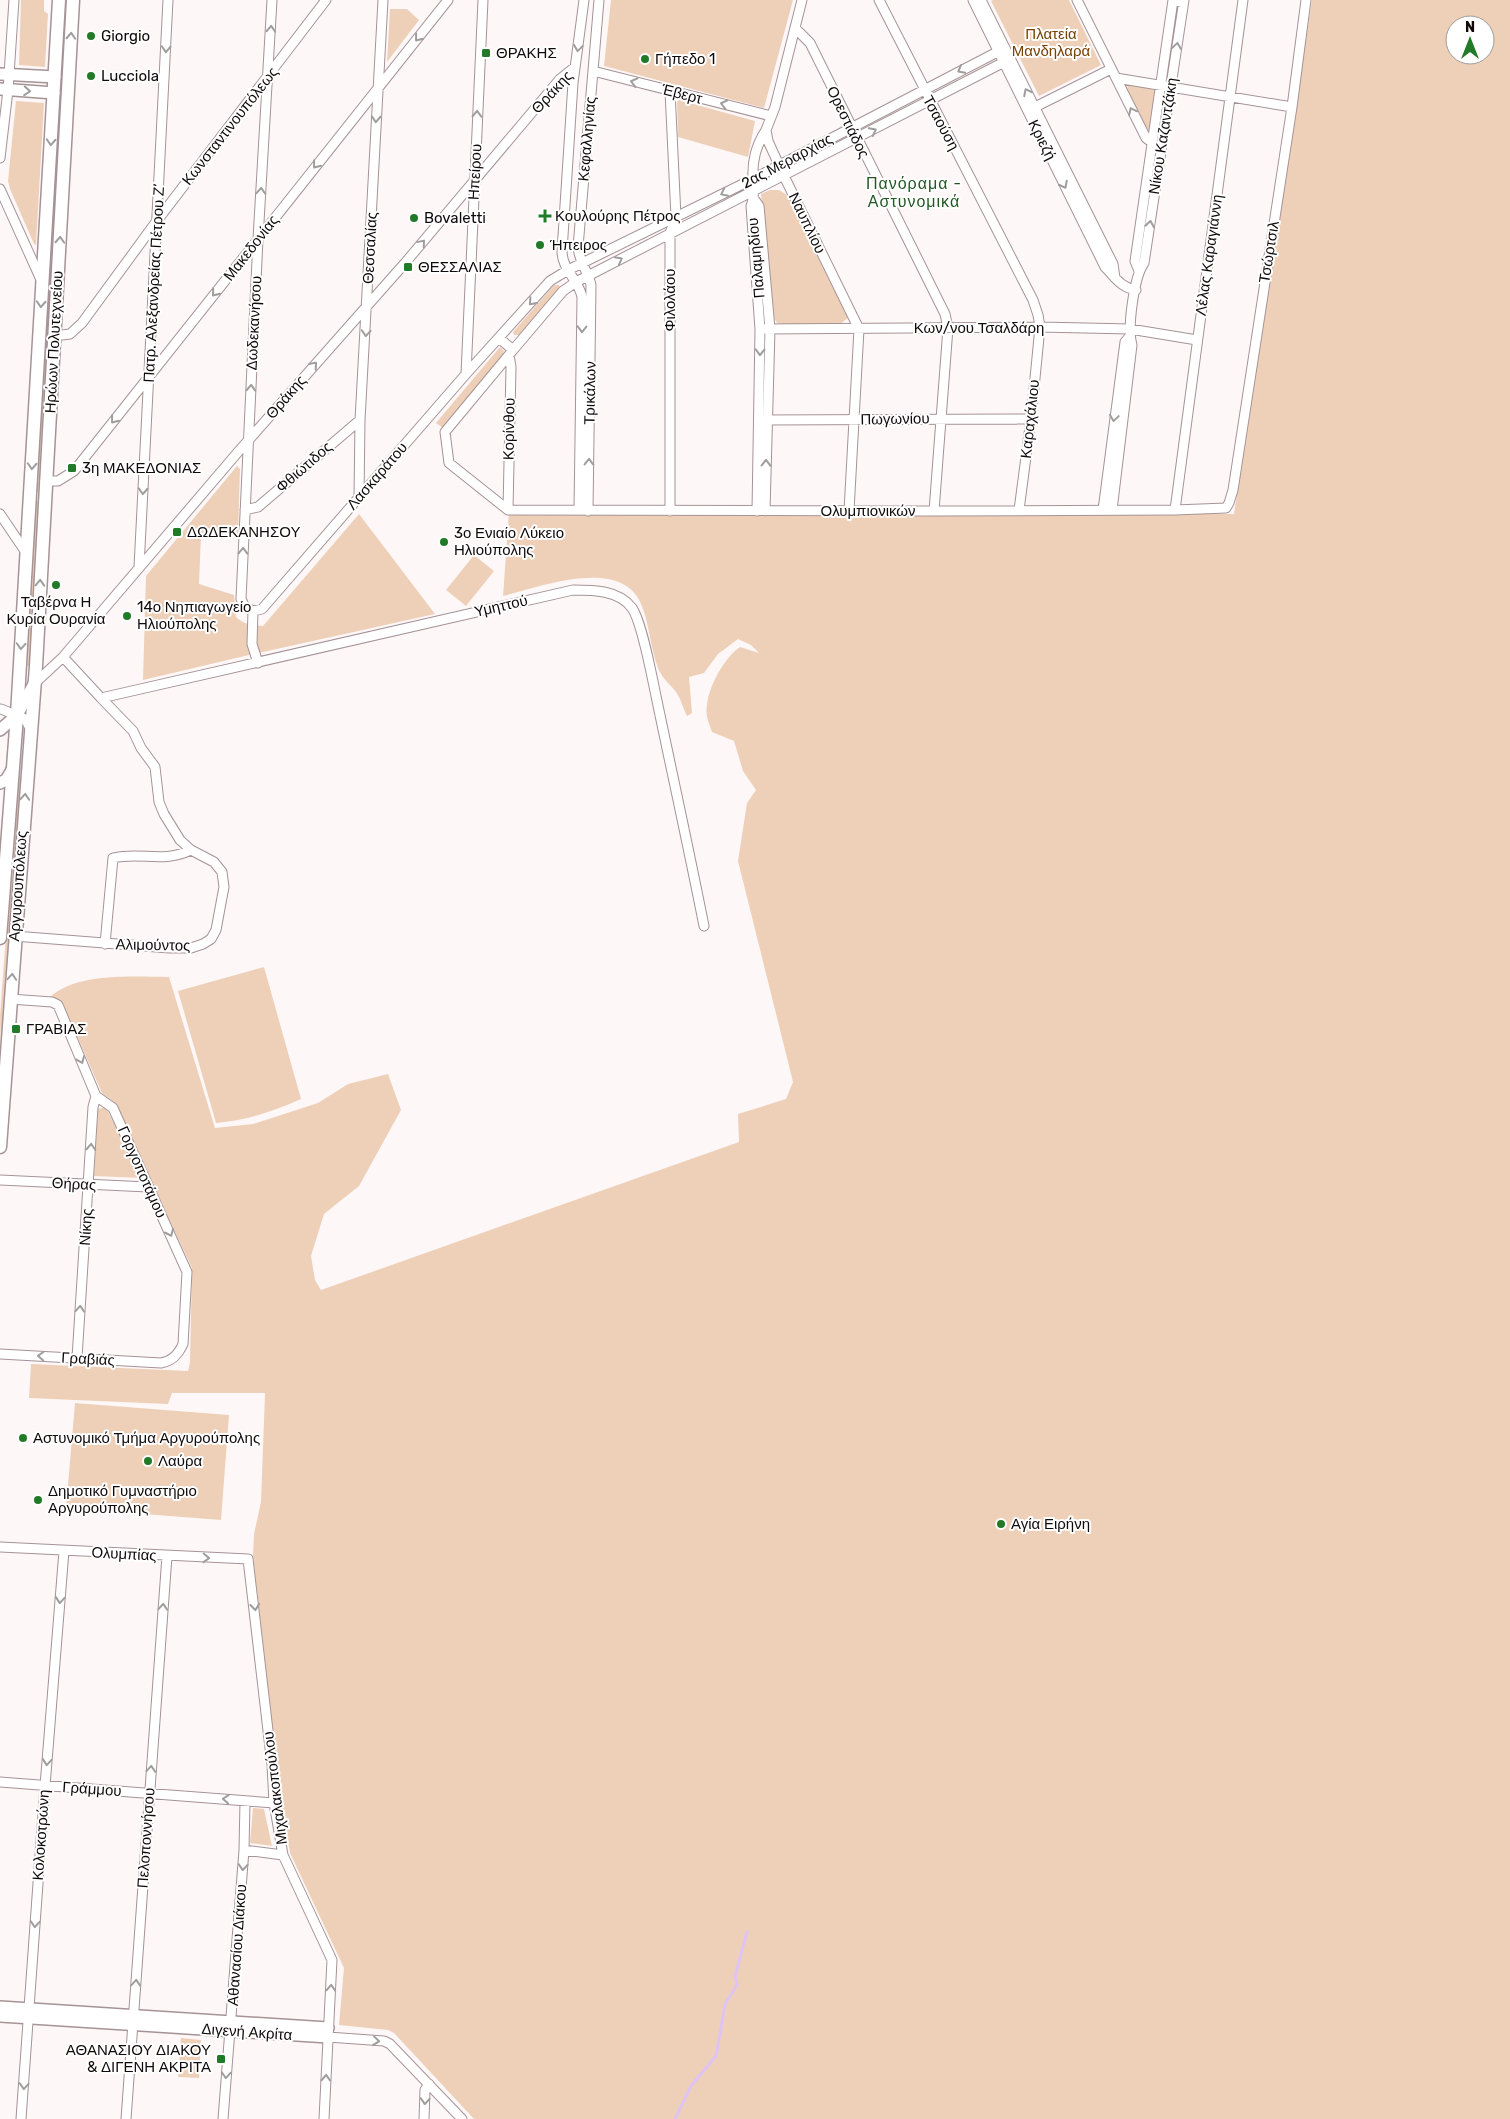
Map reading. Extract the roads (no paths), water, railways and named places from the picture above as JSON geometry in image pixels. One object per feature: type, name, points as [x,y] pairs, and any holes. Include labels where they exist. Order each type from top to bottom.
[{"type":"main road","name":"Ηρώων Πολυτεχνείου","points":[[17,715],[59,0]]},
{"type":"main road","name":"Ηρώων Πολυτεχνείου","points":[[34,684],[73,0]]},
{"type":"main road","name":"Αργυρουπόλεως","points":[[0,1148],[14,936],[34,684]]},
{"type":"main road","name":"Αργυρουπόλεως","points":[[0,938],[17,715]]},
{"type":"street","points":[[0,158],[5,74],[14,0]]},
{"type":"street","name":"Πατρ. Αλεξανδρείας Πέτρου Ζ’","points":[[139,567],[168,0]]},
{"type":"street","name":"Δωδεκανήσου","points":[[253,611],[245,607],[241,599],[258,240],[272,0]]},
{"type":"street","name":"Κωνσταντινουπόλεως","points":[[54,336],[70,334],[82,323],[156,222],[326,0]]},
{"type":"street","name":"Θεσσαλίας","points":[[359,497],[360,420],[368,304],[383,0]]},
{"type":"street","name":"Μακεδονίας","points":[[46,481],[58,482],[74,472],[448,0]]},
{"type":"street","name":"Ηπείρου","points":[[466,374],[483,0]]},
{"type":"street","name":"Κεφαλληνίας","points":[[576,282],[564,264],[562,256],[562,225],[575,67],[584,0]]},
{"type":"street","name":"Κεφαλληνίας","points":[[581,264],[578,247],[599,0]]},
{"type":"street","points":[[766,130],[802,0]]},
{"type":"street","name":"Τσαούση","points":[[879,0],[1033,300],[1040,327]]},
{"type":"street","name":"Κριεζή","points":[[973,0],[1031,109],[1105,267],[1125,288],[1136,290]]},
{"type":"street","name":"Κριεζή","points":[[981,0],[1001,50]]},
{"type":"street","points":[[1077,0],[1146,138],[1151,143],[1162,145]]},
{"type":"street","points":[[1173,0],[1183,1]]},
{"type":"street","name":"Νίκου Καζαντζάκη","points":[[1139,270],[1135,261],[1173,0]]},
{"type":"street","name":"Λέλας Καραγιάννη","points":[[1175,510],[1243,0]]},
{"type":"street","name":"Τσώρτσιλ","points":[[1230,503],[1292,106],[1306,0]]},
{"type":"street","name":"Νίκου Καζαντζάκη","points":[[1107,510],[1125,342],[1130,333],[1139,270],[1144,263],[1183,1]]},
{"type":"street","name":"Ορεστιάδος","points":[[795,28],[810,43],[850,128],[944,314],[948,328]]},
{"type":"street","name":"2ας Μεραρχίας","points":[[568,270],[752,179],[1001,50]]},
{"type":"street","name":"2ας Μεραρχίας","points":[[576,282],[670,233],[754,195],[784,176],[1007,61]]},
{"type":"street","name":"Θράκης","points":[[0,730],[17,715],[34,684],[63,657],[475,181],[560,79],[575,67]]},
{"type":"street","points":[[1031,109],[1111,69]]},
{"type":"street","name":"Έβερτ","points":[[593,72],[771,116]]},
{"type":"street","points":[[5,74],[54,77]]},
{"type":"street","points":[[1116,78],[1292,106]]},
{"type":"street","points":[[4,89],[54,93]]},
{"type":"street","name":"Φιλολάου","points":[[670,91],[676,217],[670,233],[670,511]]},
{"type":"street","name":"Ναυπλίου","points":[[766,130],[768,141],[784,176],[859,329]]},
{"type":"street","name":"Παλαμηδίου","points":[[761,511],[765,329],[751,206],[754,195],[752,179],[754,154],[766,130]]},
{"type":"street","name":"Ηρώων Πολυτεχνείου","points":[[0,189],[42,282]]},
{"type":"street","points":[[581,264],[589,275]]},
{"type":"street","name":"Λασκαράτου","points":[[253,611],[262,609],[466,374],[550,282],[568,270]]},
{"type":"street","name":"Τρικάλων","points":[[584,510],[592,298],[589,275]]},
{"type":"street","points":[[506,509],[449,463],[445,432],[563,292],[576,282]]},
{"type":"street","name":"Τρικάλων","points":[[576,282],[581,290],[582,297],[584,510]]},
{"type":"street","name":"Κων/νου Τσαλδάρη","points":[[765,329],[1040,327],[1197,340]]},
{"type":"street","name":"Καραχάλιου","points":[[1019,510],[1031,419],[1040,327]]},
{"type":"street","points":[[934,511],[948,328]]},
{"type":"street","points":[[849,511],[859,329]]},
{"type":"street","points":[[500,338],[511,353]]},
{"type":"street","name":"Κορίνθου","points":[[506,509],[511,353]]},
{"type":"street","name":"Πωγωνίου","points":[[763,420],[1031,419]]},
{"type":"street","name":"Φθιώτιδος","points":[[245,510],[258,507],[360,420]]},
{"type":"street","name":"Ολυμπιονικών","points":[[506,509],[670,511],[1175,510],[1226,508],[1230,503]]},
{"type":"street","points":[[0,514],[27,554]]},
{"type":"street","name":"Υμηττού","points":[[101,698],[573,590],[592,590],[608,593],[625,600],[637,617],[651,673],[704,926]]},
{"type":"street","points":[[253,611],[252,644],[258,663]]},
{"type":"street","points":[[63,657],[101,698]]},
{"type":"street","name":"Αλιμούντος","points":[[14,936],[105,944],[191,948],[211,939],[216,930],[224,887],[222,872],[214,862],[191,850],[180,840],[159,802],[155,767],[141,748],[133,731],[101,698]]},
{"type":"street","points":[[0,708],[25,718],[30,730]]},
{"type":"street","points":[[0,708],[4,722],[0,730]]},
{"type":"street","points":[[0,783],[6,780],[12,770]]},
{"type":"street","points":[[105,944],[113,858],[122,856],[171,858],[191,850]]},
{"type":"street","points":[[10,999],[52,1002],[58,1005],[96,1096]]},
{"type":"street","name":"Νίκης","points":[[77,1358],[93,1107],[96,1096]]},
{"type":"street","name":"Γοργοποτάμου","points":[[96,1096],[112,1108],[187,1272],[183,1344],[175,1356]]},
{"type":"street","name":"Θήρας","points":[[0,1180],[148,1186]]},
{"type":"street","name":"Γραβιάς","points":[[0,1354],[161,1363],[169,1361],[175,1356]]},
{"type":"street","name":"Ολυμπίας","points":[[0,1547],[248,1559]]},
{"type":"street","name":"Κολοκοτρώνη","points":[[21,2119],[64,1551]]},
{"type":"street","name":"Πελοποννήσου","points":[[126,2119],[167,1556]]},
{"type":"street","name":"Μιχαλακοπούλου","points":[[248,1559],[272,1765],[274,1802],[283,1855],[332,1960],[324,2119]]},
{"type":"street","name":"Γράμμου","points":[[0,1782],[274,1802]]},
{"type":"street","name":"Αθανασίου Διάκου","points":[[223,2119],[244,1850],[246,1801]]},
{"type":"street","points":[[244,1850],[283,1855]]},
{"type":"street","name":"Διγενή Ακρίτα","points":[[0,2007],[29,2013],[328,2033],[384,2041],[396,2048],[462,2119]]},
{"type":"street","name":"Διγενή Ακρίτα","points":[[0,2016],[29,2013]]},
{"type":"street","points":[[424,2119],[425,2090],[429,2084]]},
{"type":"waterway","points":[[675,2119],[691,2086],[716,2056],[725,2004],[737,1985],[735,1976],[747,1932]]},
{"type":"place","name":"Giorgio","points":[[91,36]]},
{"type":"place","name":"ΘΡΑΚΗΣ","points":[[486,53]]},
{"type":"place","name":"Γήπεδο 1","points":[[645,59]]},
{"type":"place","name":"Lucciola","points":[[91,76]]},
{"type":"place","name":"Κουλούρης Πέτρος","points":[[545,216]]},
{"type":"place","name":"Bovaletti","points":[[414,218]]},
{"type":"place","name":"Ήπειρος","points":[[540,245]]},
{"type":"place","name":"ΘΕΣΣΑΛΙΑΣ","points":[[408,267]]},
{"type":"place","name":"3η ΜΑΚΕΔΟΝΙΑΣ","points":[[72,468]]},
{"type":"place","name":"ΔΩΔΕΚΑΝΗΣΟΥ","points":[[177,532]]},
{"type":"place","name":"3ο Ενιαίο Λύκειο Ηλιούπολης","points":[[444,542]]},
{"type":"place","name":"Ταβέρνα Η Κυρία Ουρανία","points":[[56,585]]},
{"type":"place","name":"14ο Νηπιαγωγείο Ηλιούπολης","points":[[127,616]]},
{"type":"place","name":"ΓΡΑΒΙΑΣ","points":[[16,1029]]},
{"type":"place","name":"Αστυνομικό Τμήμα Αργυρούπολης","points":[[23,1438]]},
{"type":"place","name":"Λαύρα","points":[[148,1461]]},
{"type":"place","name":"Δημοτικό Γυμναστήριο Αργυρούπολης","points":[[38,1500]]},
{"type":"place","name":"Αγία Ειρήνη","points":[[1001,1524]]},
{"type":"place","name":"ΑΘΑΝΑΣΙΟΥ ΔΙΑΚΟΥ & ΔΙΓΕΝΗ ΑΚΡΙΤΑ","points":[[221,2059]]},
{"type":"district","name":"Πανόραμα - Αστυνομικά","points":[[914,192]]},
{"type":"park label","name":"Πλατεία Μανδηλαρά","points":[[1051,42]]}]
